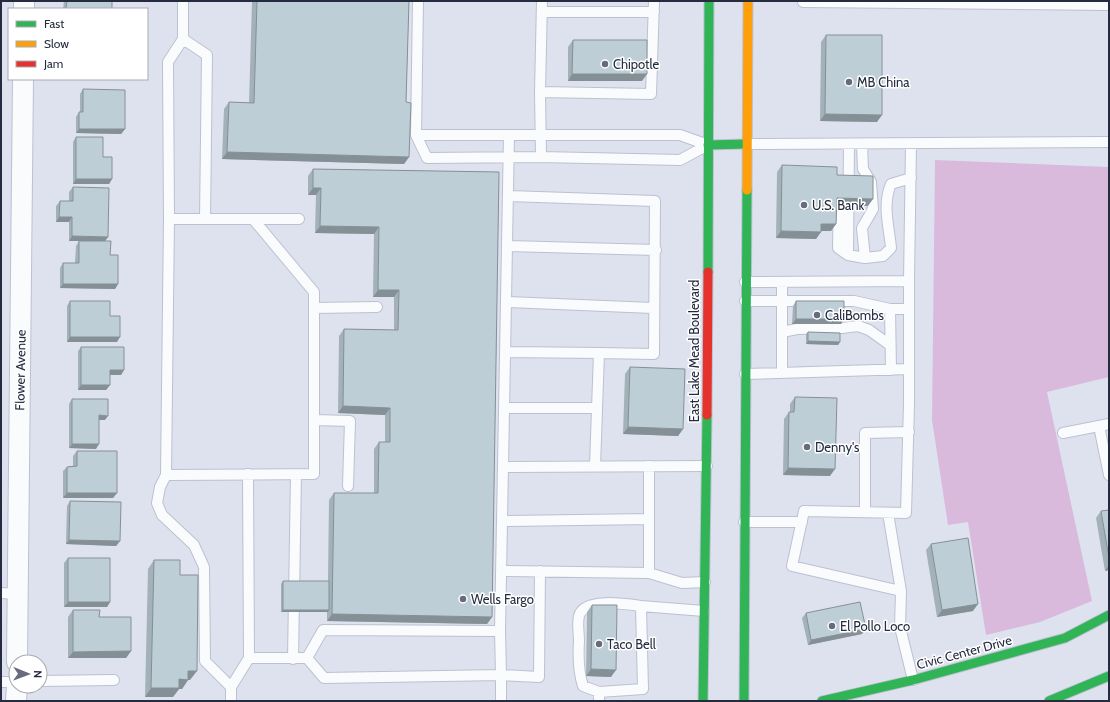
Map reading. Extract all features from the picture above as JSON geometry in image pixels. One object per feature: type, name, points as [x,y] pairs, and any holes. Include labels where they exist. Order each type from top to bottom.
[{"type":"main road","name":"East Lake Mead Boulevard","points":[[703,701],[707,466],[709,1]]},
{"type":"main road","points":[[744,701],[745,282],[748,1]]},
{"type":"main road","points":[[708,145],[746,144]]},
{"type":"main road","name":"Civic Center Drive","points":[[822,701],[913,680],[1065,638],[1109,615]]},
{"type":"main road","points":[[1049,701],[1109,676]]},
{"type":"street","name":"Flower Avenue","points":[[16,654],[9,594],[24,80]]},
{"type":"lane","points":[[183,1],[183,39],[168,62],[169,219],[166,475],[160,487],[157,503],[162,515],[194,545],[204,567],[205,661],[231,687]]},
{"type":"lane","points":[[418,1],[416,135],[427,158],[541,157],[680,160],[708,145]]},
{"type":"lane","points":[[541,157],[540,92],[542,1]]},
{"type":"lane","points":[[540,92],[652,94],[654,1]]},
{"type":"lane","points":[[803,2],[1109,5]]},
{"type":"lane","points":[[542,12],[654,12]]},
{"type":"lane","points":[[183,39],[207,55],[205,219]]},
{"type":"lane","points":[[416,135],[680,135],[708,145]]},
{"type":"lane","points":[[502,701],[500,631],[510,157],[509,135]]},
{"type":"lane","points":[[746,144],[1109,142]]},
{"type":"lane","points":[[849,144],[848,255],[865,258],[883,256],[891,248],[886,216],[887,195],[891,184],[911,178]]},
{"type":"lane","points":[[862,144],[863,169],[871,182],[873,209],[862,228],[865,258]]},
{"type":"lane","points":[[901,591],[792,566],[804,511],[906,513],[909,432],[909,281],[912,144]]},
{"type":"lane","points":[[506,352],[654,354],[653,308],[656,250],[655,201],[509,196]]},
{"type":"lane","points":[[169,219],[299,219]]},
{"type":"lane","points":[[166,475],[314,474],[314,292],[253,219]]},
{"type":"lane","points":[[508,246],[656,250]]},
{"type":"lane","points":[[745,282],[909,281]]},
{"type":"lane","points":[[782,282],[782,372]]},
{"type":"lane","points":[[745,301],[854,301],[890,309],[909,309]]},
{"type":"lane","points":[[507,302],[653,308]]},
{"type":"lane","points":[[314,308],[377,307]]},
{"type":"lane","points":[[890,309],[891,370]]},
{"type":"lane","points":[[782,332],[797,329],[842,328],[858,326],[869,330],[890,345]]},
{"type":"lane","points":[[595,466],[599,353]]},
{"type":"lane","points":[[745,374],[909,369]]},
{"type":"lane","points":[[505,408],[597,408]]},
{"type":"lane","points":[[314,420],[350,420],[348,486]]},
{"type":"lane","points":[[1063,434],[1104,425],[1109,475]]},
{"type":"lane","points":[[865,512],[866,433],[909,432]]},
{"type":"lane","points":[[503,466],[707,466]]},
{"type":"lane","points":[[649,466],[649,573]]},
{"type":"lane","points":[[231,701],[231,687],[249,658],[248,474]]},
{"type":"lane","points":[[293,659],[296,474]]},
{"type":"lane","points":[[888,513],[901,591],[900,627],[913,680]]},
{"type":"lane","points":[[502,521],[649,519]]},
{"type":"lane","points":[[744,522],[802,522]]},
{"type":"lane","points":[[501,571],[649,573],[682,583],[705,582]]},
{"type":"lane","points":[[307,658],[324,678],[501,675],[539,677],[540,571]]},
{"type":"lane","points":[[641,606],[643,689],[599,696],[583,686],[578,672],[579,615],[585,607],[592,604],[621,604],[704,611]]},
{"type":"lane","points":[[307,658],[323,630],[500,631]]},
{"type":"lane","points":[[249,658],[307,658]]},
{"type":"lane","points":[[48,681],[114,680]]},
{"type":"shaded area","points":[[935,160],[1109,167],[1109,377],[1047,392],[1092,601],[1040,622],[986,635],[968,522],[948,525],[932,420]]},
{"type":"building","points":[[67,1],[112,1],[112,8],[66,8]]},
{"type":"building","points":[[257,1],[409,1],[406,102],[411,103],[409,157],[227,152],[229,102],[254,103]]},
{"type":"building","name":"MB China","points":[[826,35],[882,35],[882,115],[825,114]]},
{"type":"building","name":"Chipotle","points":[[573,40],[647,40],[647,74],[572,74]]},
{"type":"building","points":[[83,89],[125,90],[125,129],[79,129],[79,112],[83,112]]},
{"type":"building","points":[[76,137],[103,137],[103,157],[112,157],[112,179],[76,179]]},
{"type":"building","name":"U.S. Bank","points":[[782,165],[837,167],[837,175],[873,176],[873,199],[837,198],[836,224],[821,224],[821,232],[781,231]]},
{"type":"building","points":[[313,169],[499,172],[492,617],[332,614],[334,493],[378,493],[379,442],[390,442],[390,408],[343,406],[344,329],[398,330],[399,290],[378,290],[379,227],[320,226],[321,188],[313,188]]},
{"type":"building","points":[[73,187],[109,188],[108,237],[72,236],[72,217],[59,217],[60,201],[73,201]]},
{"type":"building","points":[[79,241],[111,241],[110,255],[118,255],[118,284],[63,284],[63,263],[79,263]]},
{"type":"building","points":[[70,301],[110,301],[110,316],[120,316],[120,337],[70,337]]},
{"type":"building","name":"CaliBombs","points":[[796,301],[844,301],[844,319],[796,319]]},
{"type":"building","points":[[808,332],[840,333],[840,342],[808,341]]},
{"type":"building","points":[[81,347],[124,347],[124,370],[110,370],[110,385],[81,385]]},
{"type":"building","points":[[630,367],[685,369],[683,429],[628,427]]},
{"type":"building","name":"Denny's","points":[[795,397],[837,398],[835,469],[788,468],[789,412],[794,412]]},
{"type":"building","points":[[72,399],[108,399],[108,416],[99,415],[99,444],[72,444]]},
{"type":"building","points":[[77,451],[117,451],[117,493],[67,493],[67,467],[77,466]]},
{"type":"building","points":[[70,501],[121,502],[120,541],[69,540]]},
{"type":"building","points":[[1109,510],[1109,558],[1101,511]]},
{"type":"building","points":[[968,538],[978,604],[942,610],[931,544]]},
{"type":"building","points":[[68,558],[110,558],[110,602],[68,602]]},
{"type":"building","points":[[154,560],[180,560],[180,575],[198,575],[197,671],[188,671],[188,680],[179,679],[179,688],[151,688]]},
{"type":"building","points":[[283,581],[329,581],[329,610],[283,610]]},
{"type":"building","name":"El Pollo Loco","points":[[860,602],[866,629],[811,640],[806,613]]},
{"type":"building","name":"Taco Bell","points":[[592,605],[617,605],[616,670],[591,669]]},
{"type":"building","points":[[73,610],[100,610],[99,617],[131,617],[131,651],[73,652]]},
{"type":"traffic: fast","points":[[708,272],[709,1]]},
{"type":"traffic: fast","points":[[708,145],[746,144]]},
{"type":"traffic: fast","points":[[744,701],[747,190]]},
{"type":"traffic: fast","points":[[703,701],[707,415]]},
{"type":"traffic: fast","points":[[822,701],[913,680],[1065,638],[1109,615]]},
{"type":"traffic: fast","points":[[1049,701],[1109,676]]},
{"type":"traffic: slow","points":[[747,190],[748,1]]},
{"type":"traffic: jam","points":[[707,415],[708,272]]},
{"type":"place","name":"Chipotle","points":[[605,64]]},
{"type":"place","name":"MB China","points":[[849,82]]},
{"type":"place","name":"U.S. Bank","points":[[804,205]]},
{"type":"place","name":"CaliBombs","points":[[817,315]]},
{"type":"place","name":"Denny's","points":[[807,447]]},
{"type":"place","name":"Wells Fargo","points":[[463,599]]},
{"type":"place","name":"El Pollo Loco","points":[[832,626]]},
{"type":"place","name":"Taco Bell","points":[[599,644]]}]
